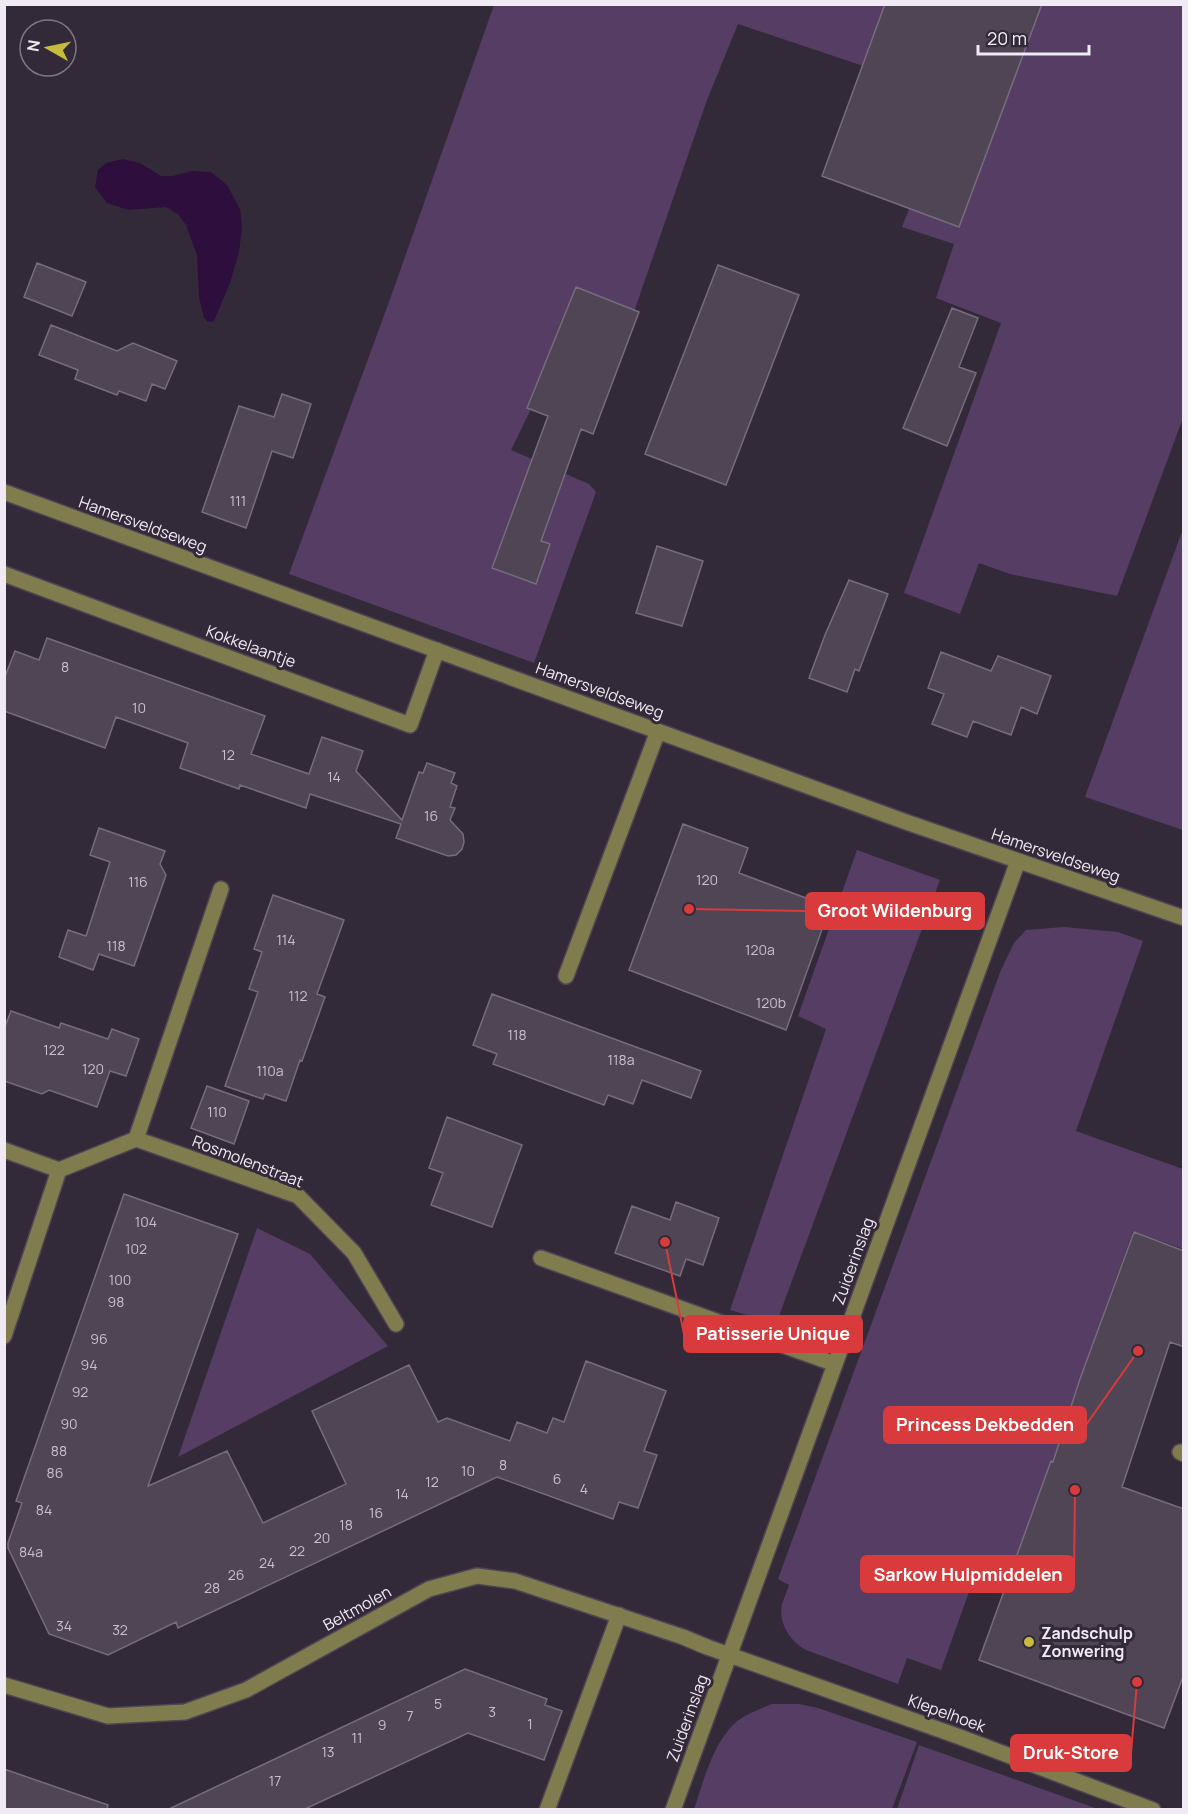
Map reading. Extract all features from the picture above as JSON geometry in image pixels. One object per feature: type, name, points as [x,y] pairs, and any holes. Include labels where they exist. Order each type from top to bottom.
[{"type":"street","name":"Hamersveldseweg","points":[[4,492],[906,822],[1184,918]]},
{"type":"street","name":"Kokkelaantje","points":[[4,574],[410,725],[437,650]]},
{"type":"street","points":[[566,976],[658,731]]},
{"type":"street","name":"Zuiderinslag","points":[[673,1809],[1018,861]]},
{"type":"street","points":[[4,1150],[59,1170],[136,1139],[221,889]]},
{"type":"street","name":"Rosmolenstraat","points":[[136,1139],[298,1196],[354,1253],[396,1324]]},
{"type":"street","points":[[4,1336],[59,1170]]},
{"type":"street","points":[[541,1258],[835,1364]]},
{"type":"street","name":"Beltmolen","points":[[4,1685],[108,1716],[185,1712],[246,1690],[429,1589],[477,1576],[515,1581],[729,1654]]},
{"type":"street","points":[[547,1809],[619,1615]]},
{"type":"street","name":"Klepelhoek","points":[[729,1654],[1153,1809]]},
{"type":"shaded area","points":[[494,5],[1183,5],[1183,418],[1117,596],[1010,574],[979,563],[960,614],[904,593],[1001,323],[936,298],[954,244],[902,227],[953,96],[738,24],[707,100],[635,309],[580,308],[511,450],[589,484],[596,492],[534,663],[289,574],[389,302]]},
{"type":"shaded area","points":[[123,159],[140,163],[161,176],[173,176],[192,171],[211,172],[227,185],[240,209],[242,228],[239,252],[230,283],[214,321],[208,322],[204,318],[199,297],[197,255],[186,225],[178,214],[166,207],[128,210],[107,203],[95,187],[98,170],[106,163]]},
{"type":"shaded area","points":[[1183,529],[1183,830],[1085,797]]},
{"type":"shaded area","points":[[857,850],[940,880],[776,1324],[730,1310],[826,1029],[798,1016]]},
{"type":"shaded area","points":[[1064,927],[1118,932],[1143,941],[1076,1131],[1183,1169],[1183,1249],[1133,1231],[1061,1433],[1053,1471],[1017,1565],[978,1567],[941,1670],[907,1658],[898,1684],[806,1650],[795,1642],[786,1631],[781,1611],[789,1585],[778,1579],[1001,970],[1014,943],[1026,930]]},
{"type":"shaded area","points":[[257,1228],[310,1254],[388,1346],[178,1457]]},
{"type":"shaded area","points":[[772,1704],[799,1704],[818,1708],[917,1742],[892,1809],[694,1809],[708,1766],[724,1736],[740,1720]]},
{"type":"shaded area","points":[[919,1745],[1098,1809],[897,1809]]},
{"type":"building","points":[[885,4],[1042,4],[959,227],[822,176]]},
{"type":"building","points":[[37,263],[86,282],[72,316],[24,297]]},
{"type":"building","points":[[718,265],[799,295],[726,485],[645,454]]},
{"type":"building","points":[[576,287],[639,312],[593,434],[581,429],[541,541],[550,544],[536,584],[492,568],[548,416],[527,408]]},
{"type":"building","points":[[952,308],[978,318],[959,367],[976,373],[947,446],[903,428]]},
{"type":"building","points":[[51,325],[117,351],[133,343],[177,361],[165,389],[152,384],[146,401],[119,391],[117,395],[75,379],[78,370],[39,355]]},
{"type":"building","points":[[282,394],[311,404],[293,458],[272,451],[246,528],[202,512],[239,406],[274,417]]},
{"type":"building","points":[[657,546],[703,561],[682,626],[636,613]]},
{"type":"building","points":[[849,580],[888,594],[859,671],[855,669],[847,692],[809,678]]},
{"type":"building","points":[[47,638],[265,716],[251,754],[309,774],[322,737],[363,751],[356,771],[402,820],[419,772],[423,773],[427,763],[455,773],[451,783],[457,786],[450,807],[455,808],[450,820],[463,834],[462,849],[456,855],[448,856],[396,838],[401,824],[310,794],[306,808],[240,785],[239,789],[180,768],[188,743],[116,717],[105,748],[4,711],[4,679],[15,651],[39,660]]},
{"type":"building","points":[[941,652],[991,671],[998,656],[1051,676],[1037,714],[1021,707],[1011,735],[973,721],[967,737],[932,724],[944,694],[928,688]]},
{"type":"building","points":[[683,824],[748,848],[739,873],[830,907],[786,1030],[629,970]]},
{"type":"building","points":[[99,828],[165,851],[160,864],[166,875],[134,966],[99,954],[93,970],[59,957],[68,930],[86,936],[110,862],[90,855]]},
{"type":"building","points":[[273,895],[344,920],[317,994],[325,997],[286,1101],[265,1094],[263,1099],[225,1086],[258,992],[249,989],[262,952],[254,949]]},
{"type":"building","points":[[492,994],[701,1071],[691,1098],[642,1080],[633,1104],[608,1095],[604,1105],[493,1064],[497,1054],[473,1045]]},
{"type":"building","points":[[11,1011],[59,1028],[61,1023],[108,1039],[112,1029],[139,1039],[126,1076],[110,1071],[97,1107],[49,1090],[42,1094],[4,1081],[4,1029]]},
{"type":"building","points":[[207,1086],[249,1101],[234,1144],[191,1128]]},
{"type":"building","points":[[447,1117],[522,1145],[492,1227],[431,1205],[443,1173],[429,1168]]},
{"type":"building","points":[[124,1194],[238,1234],[148,1486],[227,1451],[263,1523],[346,1484],[312,1411],[409,1365],[438,1422],[447,1418],[510,1441],[517,1422],[547,1433],[553,1418],[564,1422],[586,1361],[666,1391],[644,1451],[657,1455],[638,1508],[619,1502],[613,1519],[497,1477],[178,1628],[176,1622],[108,1655],[49,1634],[8,1548],[8,1543],[22,1503],[16,1501]]},
{"type":"building","points":[[676,1202],[719,1218],[703,1265],[686,1259],[680,1276],[615,1253],[632,1206],[670,1220]]},
{"type":"building","points":[[1134,1232],[1184,1251],[1184,1347],[1170,1342],[1122,1487],[1184,1509],[1184,1674],[1164,1728],[979,1660],[1051,1461],[1053,1462],[1080,1379]]},
{"type":"building","points":[[465,1669],[547,1699],[545,1705],[562,1711],[544,1760],[468,1733],[305,1809],[169,1809]]},
{"type":"building","points":[[4,1769],[108,1805],[107,1809],[4,1809]]},
{"type":"place","name":"Groot Wildenburg","points":[[689,909]]},
{"type":"place","name":"Patisserie Unique","points":[[665,1242]]},
{"type":"place","name":"Princess Dekbedden","points":[[1138,1351]]},
{"type":"place","name":"Sarkow Hulpmiddelen","points":[[1075,1490]]},
{"type":"place","name":"Zandschulp Zonwering","points":[[1029,1642]]},
{"type":"place","name":"Druk-Store","points":[[1137,1682]]}]
